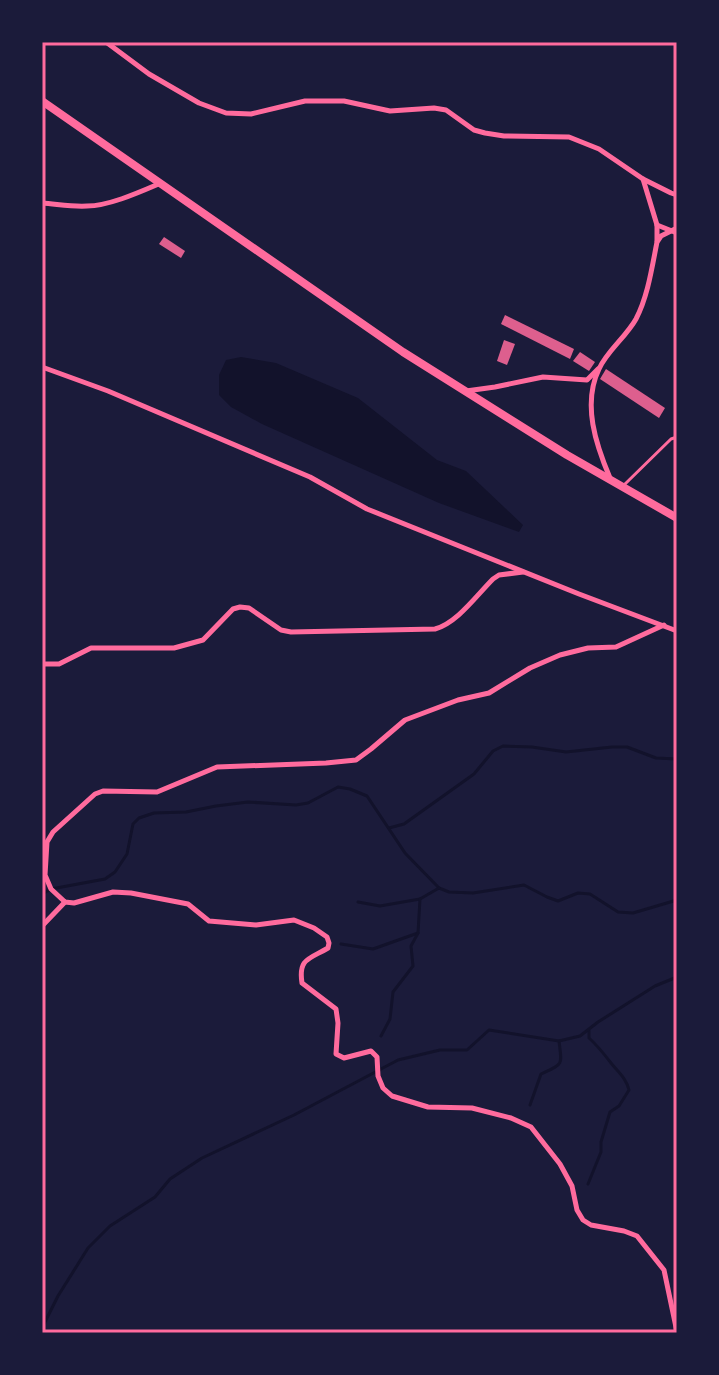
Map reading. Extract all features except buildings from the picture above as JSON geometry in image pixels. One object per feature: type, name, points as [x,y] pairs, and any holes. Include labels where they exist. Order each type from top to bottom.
[{"type":"main road","points":[[42,101],[403,352],[612,482],[677,518]]},
{"type":"street","points":[[106,42],[199,103],[226,113],[251,114],[305,101],[344,101],[390,111],[446,110],[474,130],[485,133],[569,137],[599,149],[643,179],[677,195]]},
{"type":"street","points":[[465,391],[543,377],[587,380],[599,369],[635,321],[644,300],[657,242],[657,225],[643,179]]},
{"type":"street","points":[[42,203],[98,205],[161,183]]},
{"type":"street","points":[[657,225],[675,231]]},
{"type":"street","points":[[657,242],[661,236],[675,231]]},
{"type":"street","points":[[42,367],[122,397],[310,477],[367,509],[677,631]]},
{"type":"street","points":[[599,369],[593,390],[592,412],[599,451],[612,482]]},
{"type":"street","points":[[42,664],[59,664],[91,648],[174,648],[203,640],[233,609],[240,607],[249,608],[281,630],[291,632],[435,629],[453,621],[499,575],[524,572]]},
{"type":"street","points":[[664,625],[616,647],[588,648],[560,655],[530,668],[489,693],[458,700],[405,720],[356,760],[217,767],[157,792],[103,791],[95,794],[53,832],[47,842],[45,875],[51,889],[65,902],[74,903],[113,892],[131,893],[188,904],[209,921],[256,925],[294,920],[327,937],[328,948],[307,958],[301,975],[302,983],[336,1009],[336,1054],[344,1058],[371,1051],[377,1057],[376,1071],[383,1088],[392,1096],[428,1107],[472,1108],[511,1118],[531,1127],[560,1164],[572,1186],[577,1210],[583,1220],[591,1225],[637,1236],[664,1270],[677,1332]]},
{"type":"street","points":[[42,926],[65,902]]},
{"type":"lane","points":[[622,487],[671,439],[677,437]]},
{"type":"shaded area","points":[[241,357],[276,363],[358,398],[437,460],[466,471],[523,525],[519,532],[439,503],[262,424],[231,407],[219,395],[219,375],[226,360]]},
{"type":"waterway","points":[[389,828],[404,824],[474,774],[493,751],[503,746],[566,752],[627,747],[656,758],[677,759]]},
{"type":"waterway","points":[[42,894],[51,889],[105,879],[115,872],[127,854],[133,824],[139,818],[154,813],[186,812],[248,802],[296,805],[308,803],[338,787],[367,796],[405,853],[439,888],[449,892],[473,893],[524,885],[558,901],[578,893],[590,894],[618,912],[633,913],[677,900]]},
{"type":"waterway","points":[[381,1036],[390,1019],[393,992],[413,966],[411,946],[418,933],[420,899],[439,888]]},
{"type":"waterway","points":[[358,902],[380,906],[420,899]]},
{"type":"waterway","points":[[341,944],[373,949],[418,933]]},
{"type":"waterway","points":[[42,1328],[88,1248],[110,1226],[155,1197],[170,1179],[202,1158],[294,1115],[398,1060],[440,1050],[467,1050],[489,1030],[559,1041],[580,1036],[655,986],[677,977]]},
{"type":"waterway","points":[[588,1184],[601,1152],[610,1112],[619,1106],[629,1090],[622,1076],[589,1038],[589,1031]]},
{"type":"waterway","points":[[530,1105],[541,1074],[560,1063],[559,1041]]}]
